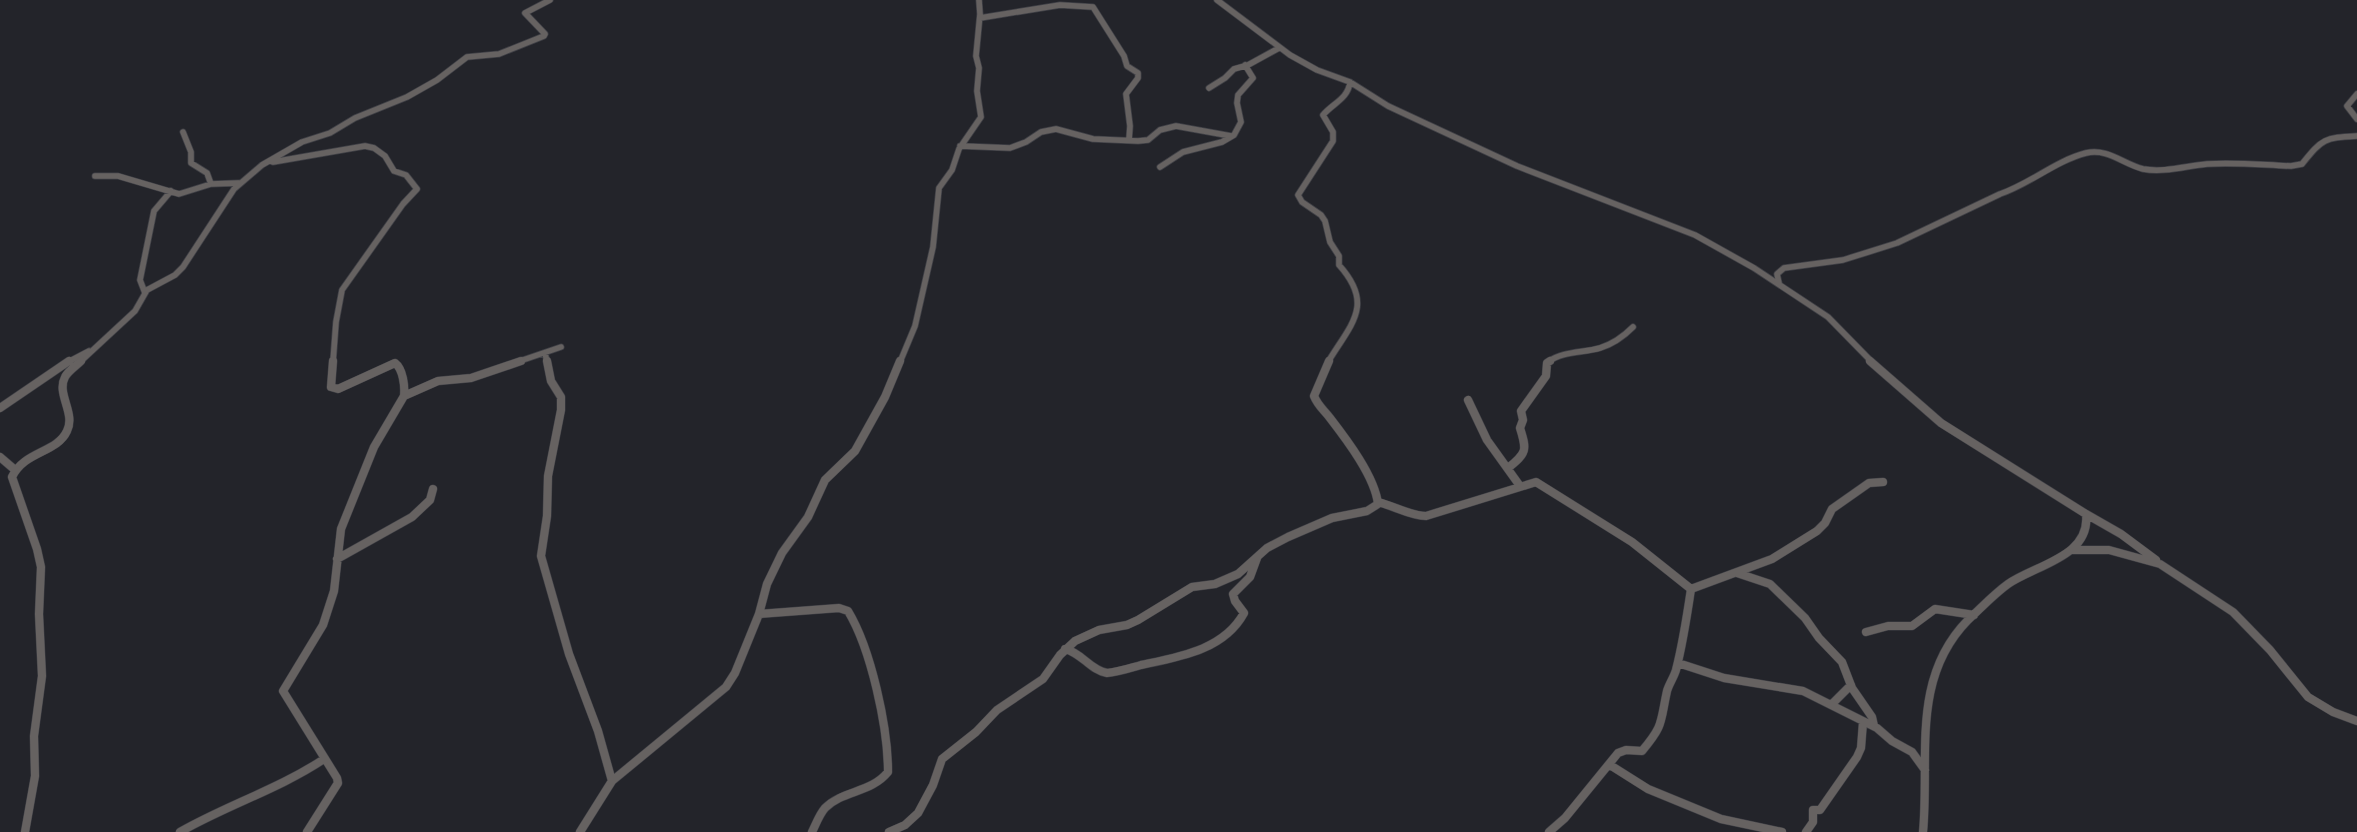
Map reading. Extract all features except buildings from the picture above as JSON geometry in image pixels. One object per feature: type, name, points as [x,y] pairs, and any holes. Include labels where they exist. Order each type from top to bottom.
[{"type":"street","points":[[25,832],[35,776],[34,736],[42,676],[38,614],[40,567],[38,548],[12,477],[14,470],[22,461],[58,441],[66,434],[70,416],[62,382],[65,376],[135,311],[145,293],[174,275],[183,267],[239,183],[262,165],[302,142],[330,133],[355,118],[407,97],[444,76],[468,57],[499,54],[544,36],[544,33],[525,12],[550,0]]},
{"type":"street","points":[[580,832],[612,781],[726,687],[735,673],[759,614],[768,584],[782,553],[808,517],[825,480],[854,451],[882,403],[913,332],[933,247],[939,188],[952,170],[960,146],[981,117],[977,92],[979,68],[976,56],[980,0]]},
{"type":"street","points":[[1217,0],[1280,48],[1317,70],[1350,82],[1394,109],[1517,166],[1590,196],[1695,235],[1780,284],[1828,317],[1859,351],[1941,423],[2121,534],[2160,564],[2233,612],[2270,650],[2308,697],[2333,712],[2357,721]]},
{"type":"street","points":[[980,18],[1060,5],[1092,7],[1124,56],[1127,66],[1138,73],[1138,78],[1126,94],[1130,126],[1129,140]]},
{"type":"street","points":[[1209,88],[1225,78],[1231,70],[1280,48]]},
{"type":"street","points":[[1160,167],[1186,151],[1202,146],[1213,146],[1231,136],[1241,127],[1237,108],[1238,95],[1253,78],[1245,65]]},
{"type":"street","points":[[1350,82],[1350,89],[1345,97],[1323,115],[1332,130],[1334,139],[1324,157],[1302,184],[1298,195],[1302,202],[1321,215],[1325,222],[1330,242],[1339,256],[1339,265],[1355,287],[1359,305],[1356,315],[1322,372],[1314,392],[1314,400],[1330,418],[1372,480],[1378,502]]},
{"type":"street","points":[[2357,94],[2347,106],[2357,119]]},
{"type":"street","points":[[960,146],[1010,148],[1026,142],[1041,132],[1056,130],[1093,139],[1148,140],[1160,130],[1176,126],[1231,136]]},
{"type":"street","points":[[183,132],[191,152],[191,162],[207,172],[212,179],[211,184]]},
{"type":"street","points":[[1780,284],[1777,274],[1784,268],[1843,260],[1898,243],[1955,218],[2000,194],[2018,188],[2064,161],[2081,154],[2107,153],[2140,168],[2155,171],[2208,164],[2291,166],[2302,164],[2315,146],[2324,141],[2357,136]]},
{"type":"street","points":[[262,165],[298,155],[367,146],[389,159],[394,171],[406,175],[417,186],[416,190],[403,204],[342,290],[336,322],[331,387],[335,389],[395,363],[398,364],[401,371],[405,389],[404,396],[382,430],[367,461],[341,528],[334,591],[323,625],[283,691],[337,778],[338,783],[307,832]]},
{"type":"street","points":[[95,176],[118,176],[185,194],[211,184],[239,183]]},
{"type":"street","points":[[145,293],[140,280],[154,211],[171,191]]},
{"type":"street","points":[[1508,468],[1518,459],[1525,447],[1526,443],[1520,428],[1523,420],[1521,411],[1546,376],[1547,363],[1574,352],[1602,347],[1622,337],[1633,327]]},
{"type":"street","points":[[404,396],[438,382],[467,380],[561,347]]},
{"type":"street","points":[[0,408],[14,395],[34,385],[78,356],[94,349]]},
{"type":"street","points":[[545,353],[551,381],[561,397],[561,410],[548,476],[548,508],[541,556],[569,654],[598,731],[612,781]]},
{"type":"street","points":[[1468,400],[1487,440],[1520,486]]},
{"type":"street","points":[[0,457],[14,470]]},
{"type":"street","points":[[1378,502],[1401,508],[1415,516],[1426,516],[1457,508],[1480,498],[1536,482],[1640,547],[1691,589]]},
{"type":"street","points":[[1691,589],[1772,559],[1811,535],[1822,526],[1832,509],[1846,501],[1869,483],[1883,482]]},
{"type":"street","points":[[337,559],[412,517],[430,500],[433,489]]},
{"type":"street","points":[[889,832],[905,825],[918,814],[933,785],[942,759],[976,732],[997,710],[1044,679],[1065,650],[1090,633],[1127,625],[1138,620],[1192,587],[1215,584],[1238,574],[1272,545],[1288,537],[1332,518],[1367,511],[1378,502]]},
{"type":"street","points":[[2073,550],[2084,534],[2087,520],[2086,514]]},
{"type":"street","points":[[1923,832],[1924,746],[1928,712],[1937,666],[1955,634],[2008,584],[2073,550],[2109,550],[2160,564]]},
{"type":"street","points":[[1065,650],[1076,651],[1093,667],[1107,673],[1160,662],[1212,644],[1234,629],[1243,616],[1244,613],[1233,595],[1250,577],[1257,557]]},
{"type":"street","points":[[1736,573],[1765,582],[1780,593],[1804,618],[1818,638],[1844,666],[1850,685],[1872,717],[1874,726]]},
{"type":"street","points":[[1549,832],[1565,818],[1586,790],[1620,752],[1645,749],[1658,732],[1666,706],[1667,690],[1678,663],[1691,589]]},
{"type":"street","points":[[1866,632],[1888,626],[1912,626],[1919,617],[1933,607],[1942,607],[1974,615]]},
{"type":"street","points":[[759,614],[845,609],[853,618],[870,665],[887,745],[888,772],[876,785],[830,804],[821,813],[812,832]]},
{"type":"street","points":[[1678,663],[1724,678],[1781,689],[1800,690],[1874,726],[1892,741],[1912,752],[1925,771]]},
{"type":"street","points":[[1831,705],[1850,685]]},
{"type":"street","points":[[1806,832],[1813,822],[1813,810],[1820,810],[1857,757],[1861,748],[1863,722]]},
{"type":"street","points":[[180,832],[205,817],[293,779],[324,759]]},
{"type":"street","points":[[1610,765],[1648,789],[1728,822],[1782,832]]}]
